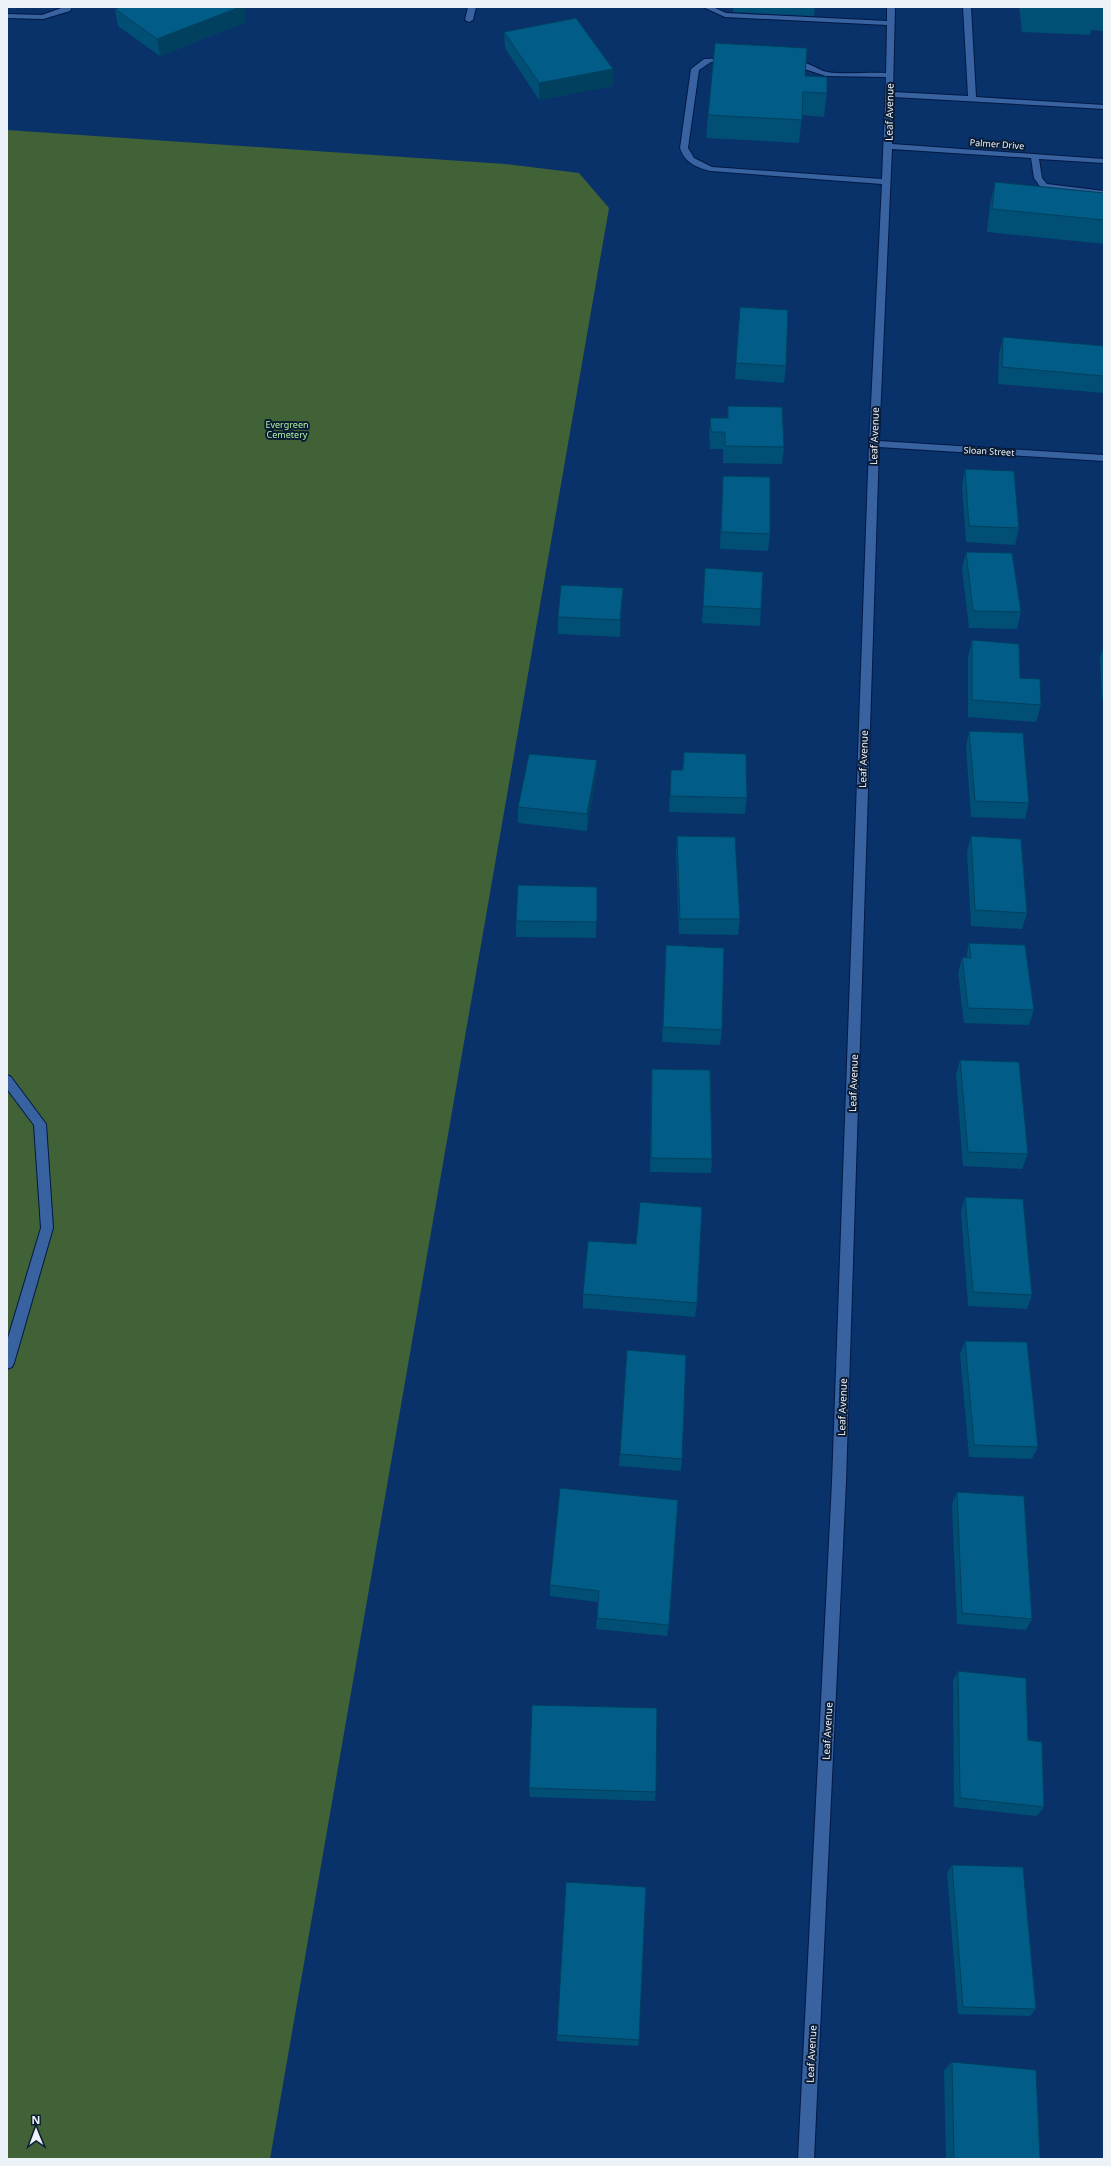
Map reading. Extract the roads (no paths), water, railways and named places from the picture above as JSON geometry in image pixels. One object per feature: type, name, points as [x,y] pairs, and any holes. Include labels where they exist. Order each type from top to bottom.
[{"type":"street","points":[[7,16],[43,17],[67,9],[68,7]]},
{"type":"street","points":[[469,20],[472,7]]},
{"type":"street","points":[[707,7],[725,15],[890,22]]},
{"type":"street","name":"Leaf Avenue","points":[[806,2159],[840,1482],[874,444],[888,146],[891,7]]},
{"type":"street","points":[[967,7],[972,99]]},
{"type":"street","points":[[739,60],[717,59],[702,62],[695,69],[684,148],[687,157],[695,164],[711,169],[886,182]]},
{"type":"street","points":[[783,62],[798,63],[826,74],[889,75]]},
{"type":"street","points":[[889,94],[1104,107]]},
{"type":"street","name":"Palmer Drive","points":[[888,146],[1104,161]]},
{"type":"street","points":[[1035,157],[1038,178],[1044,186],[1104,193]]},
{"type":"street","name":"Sloan Street","points":[[874,444],[1104,458]]},
{"type":"street","points":[[7,1080],[40,1124],[47,1228],[7,1363]]},
{"type":"park label","name":"Evergreen Cemetery","points":[[287,430]]}]
